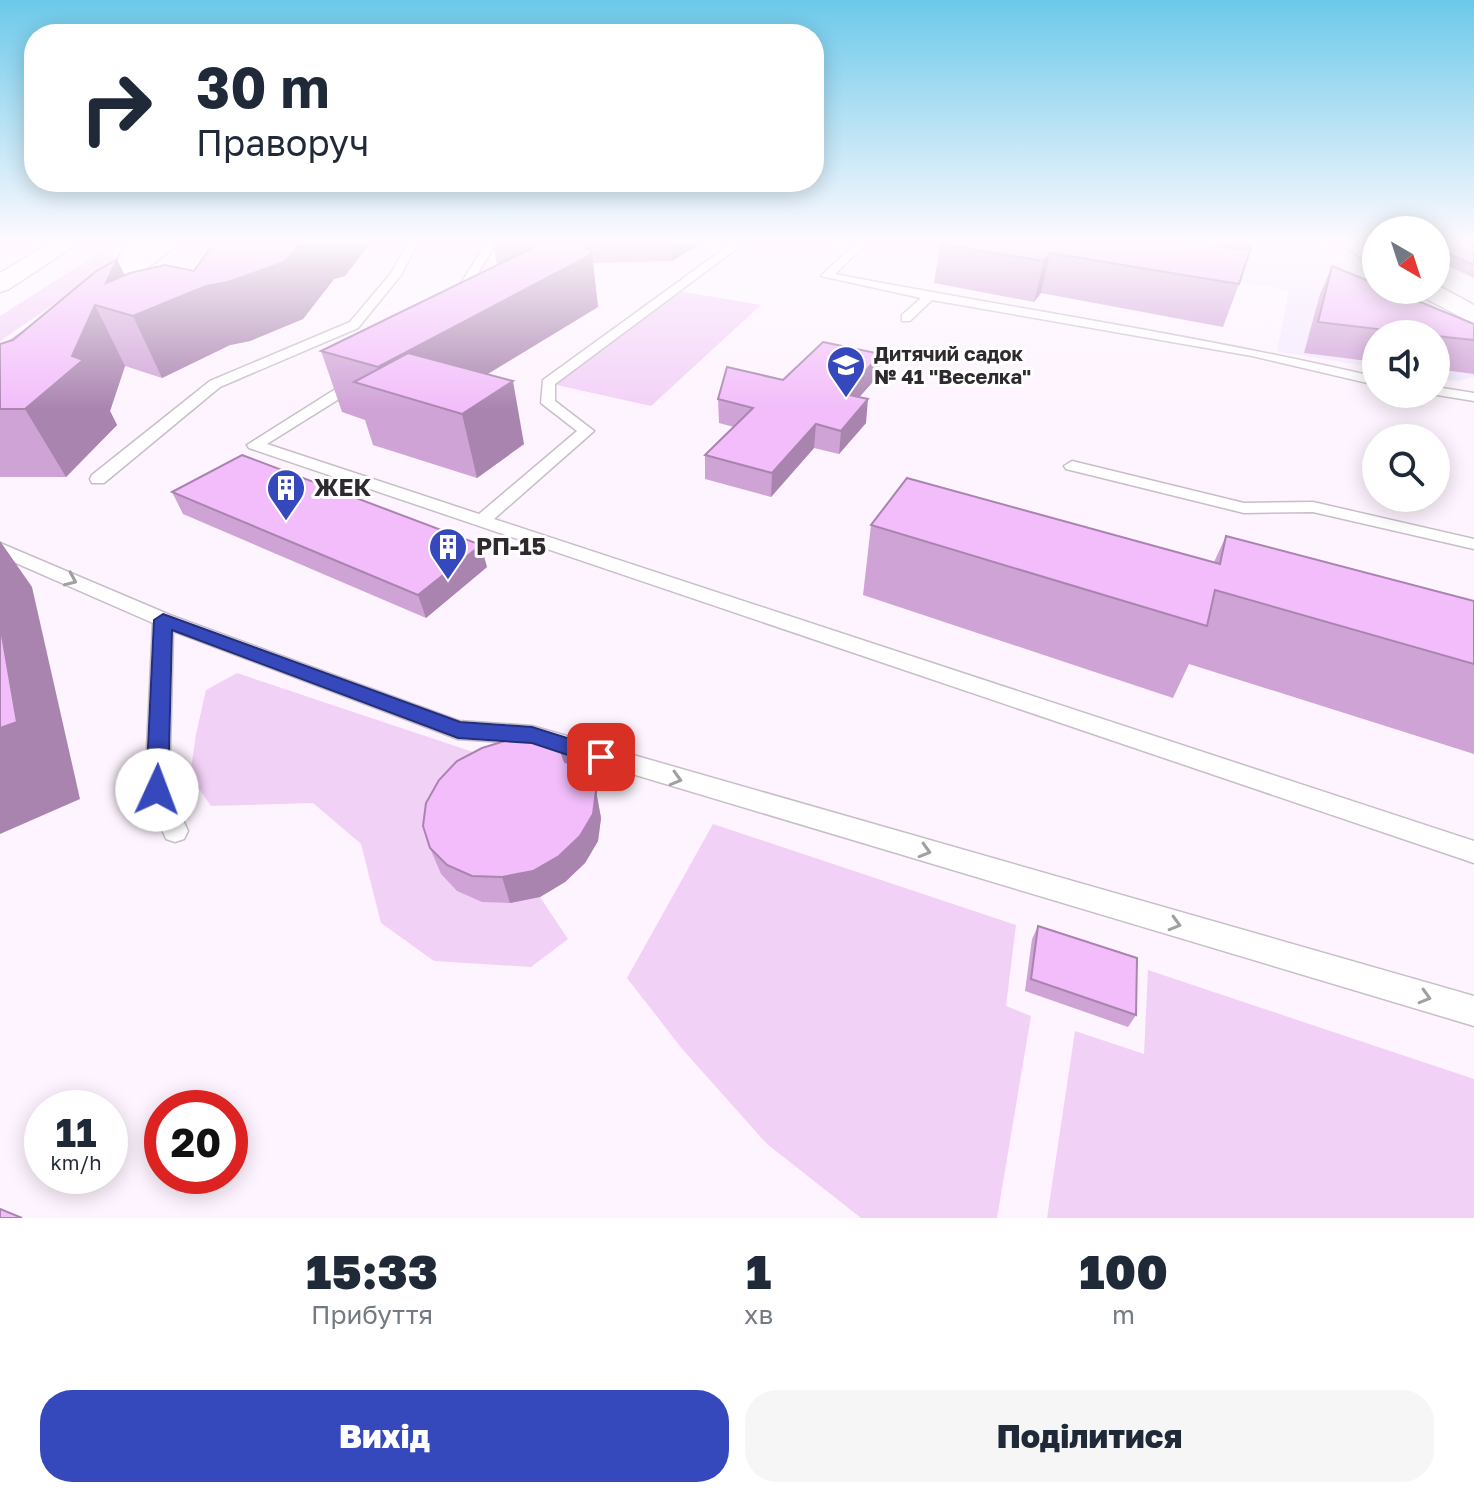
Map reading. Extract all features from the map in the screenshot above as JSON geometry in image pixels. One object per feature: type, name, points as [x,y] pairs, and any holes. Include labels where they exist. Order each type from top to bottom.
[{"type":"main road","points":[[0,362],[92,297]]},
{"type":"main road","points":[[1450,302],[1474,316]]},
{"type":"lane","points":[[98,479],[215,384],[354,325],[377,297]]},
{"type":"lane","points":[[481,521],[586,431],[548,403],[548,383],[665,297]]},
{"type":"lane","points":[[906,318],[928,297]]},
{"type":"lane","points":[[934,297],[1252,352],[1362,378]]},
{"type":"lane","points":[[362,379],[255,445],[1474,852]]},
{"type":"lane","points":[[1450,393],[1474,397]]},
{"type":"lane","points":[[1072,466],[1244,508],[1313,507],[1474,544]]},
{"type":"lane","points":[[0,549],[163,620],[458,730],[532,735],[1474,1011]]},
{"type":"lane","points":[[163,620],[157,790],[175,831]]},
{"type":"lane","points":[[582,780],[601,757]]},
{"type":"shaded area","points":[[30,297],[65,297],[0,341],[0,316]]},
{"type":"shaded area","points":[[663,297],[713,297],[761,305],[651,406],[548,383]]},
{"type":"shaded area","points":[[1288,297],[1362,297],[1362,304],[1402,304],[1431,320],[1362,320],[1362,366],[1277,351]]},
{"type":"shaded area","points":[[1450,330],[1474,343],[1474,377],[1450,380]]},
{"type":"shaded area","points":[[237,673],[515,766],[441,874],[464,893],[486,901],[511,902],[540,897],[568,939],[531,967],[434,961],[381,923],[361,844],[313,803],[211,806],[190,776],[196,734],[206,690]]},
{"type":"shaded area","points":[[713,824],[1016,925],[1006,1006],[1031,1016],[997,1218],[861,1218],[767,1144],[683,1050],[627,978]]},
{"type":"shaded area","points":[[1148,970],[1474,1079],[1474,1218],[1047,1218],[1075,1031],[1144,1054]]},
{"type":"building","points":[[65,297],[180,297],[133,316],[95,305],[72,356],[83,360],[25,409],[0,409],[0,344],[13,340]]},
{"type":"building","points":[[432,297],[511,297],[378,367],[321,351]]},
{"type":"building","points":[[1324,297],[1362,297],[1362,304],[1425,304],[1474,324],[1474,340],[1450,337],[1450,320],[1362,320],[1362,327],[1318,322]]},
{"type":"building","points":[[823,342],[881,354],[844,394],[868,399],[841,431],[816,424],[772,473],[705,455],[753,408],[718,399],[727,367],[783,380]]},
{"type":"building","points":[[408,353],[513,381],[462,414],[354,382]]},
{"type":"building","points":[[242,455],[481,545],[418,595],[172,492]]},
{"type":"building","points":[[907,478],[1220,564],[1226,536],[1474,601],[1474,664],[1215,590],[1207,626],[871,525]]},
{"type":"building","points":[[0,624],[17,722],[0,728]]},
{"type":"building","points":[[534,738],[566,747],[562,754],[565,762],[574,765],[585,763],[591,771],[596,791],[593,814],[580,836],[559,856],[533,871],[502,877],[472,876],[447,865],[430,848],[423,826],[426,803],[439,780],[457,761],[482,748],[508,740]]},
{"type":"building","points":[[1038,926],[1137,958],[1136,1015],[1031,979]]},
{"type":"building","points":[[0,1209],[22,1218],[0,1218]]},
{"type":"place","name":"Дитячий садок № 41 \"Веселка\"","points":[[846,399]]},
{"type":"place","name":"ЖЕК","points":[[286,522]]},
{"type":"place","name":"РП-15","points":[[448,581]]},
{"type":"route","points":[[157,790],[163,620],[458,730],[532,735],[601,757]]}]
